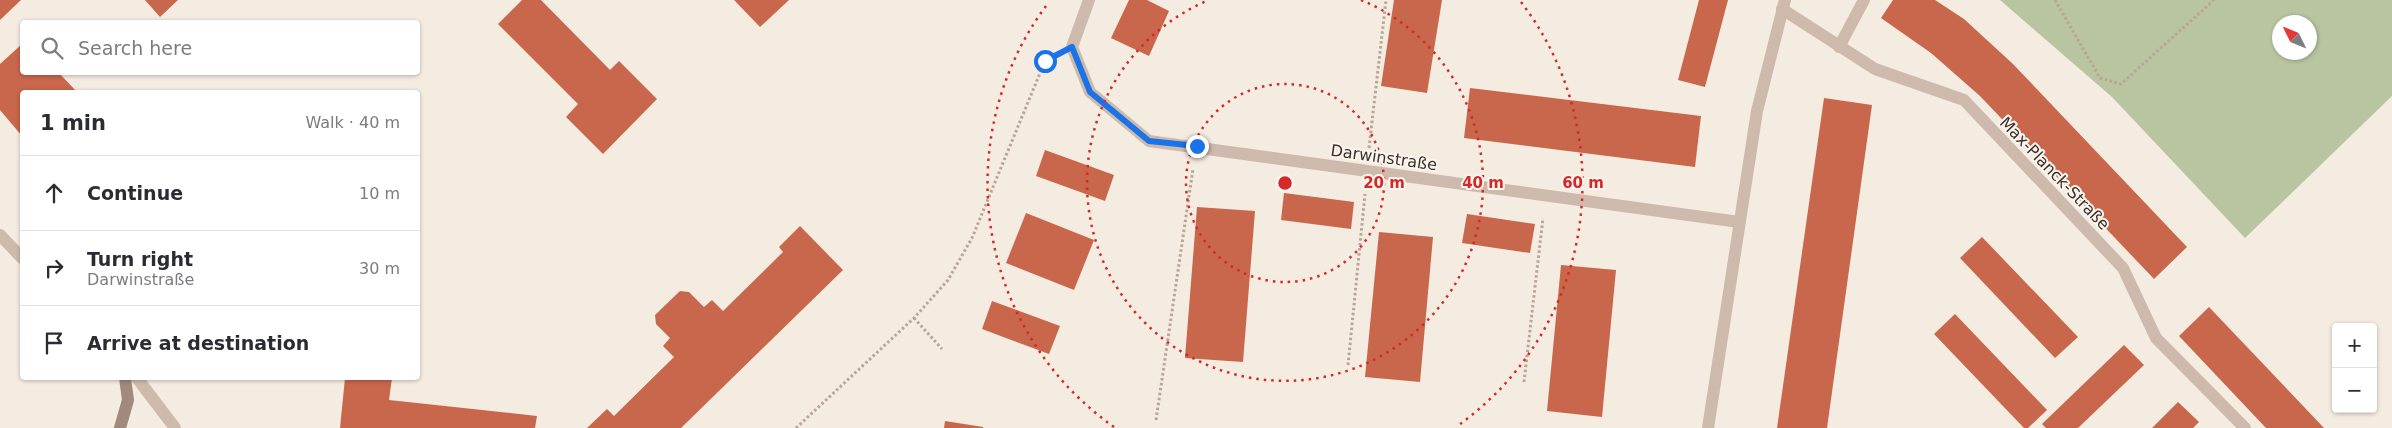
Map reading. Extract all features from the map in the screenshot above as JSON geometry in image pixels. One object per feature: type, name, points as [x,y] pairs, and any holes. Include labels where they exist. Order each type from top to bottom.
[{"type":"main road","points":[[120,428],[128,400],[125,380]]},
{"type":"street","points":[[1072,47],[1089,0]]},
{"type":"street","points":[[1839,48],[1864,0]]},
{"type":"street","name":"Max-Planck-Straße","points":[[1708,428],[1757,111],[1783,4],[1839,48],[1874,69],[1964,100],[2123,268],[2156,338],[2245,428]]},
{"type":"street","name":"Darwinstraße","points":[[1072,47],[1090,92],[1149,141],[1197,146],[1739,222]]},
{"type":"street","points":[[0,235],[20,256]]},
{"type":"street","points":[[139,380],[175,428]]},
{"type":"path","points":[[2055,0],[2100,78],[2121,84],[2214,0]]},
{"type":"path","points":[[796,428],[914,318],[948,280],[972,238],[1045,61],[1072,47]]},
{"type":"path","points":[[1156,420],[1197,146]]},
{"type":"path","points":[[1524,382],[1545,195]]},
{"type":"path","points":[[914,318],[942,349]]},
{"type":"green space","points":[[2000,0],[2392,0],[2392,96],[2245,238],[2112,97]]},
{"type":"building","points":[[0,0],[21,0],[0,20]]},
{"type":"building","points":[[145,0],[178,0],[160,17]]},
{"type":"building","points":[[522,0],[541,0],[610,70],[619,61],[657,99],[603,154],[566,117],[578,104],[498,24]]},
{"type":"building","points":[[734,0],[789,0],[760,27]]},
{"type":"building","points":[[1129,0],[1147,0],[1169,11],[1149,56],[1111,38]]},
{"type":"building","points":[[1394,0],[1442,0],[1427,93],[1381,86]]},
{"type":"building","points":[[1699,0],[1728,0],[1705,87],[1678,80]]},
{"type":"building","points":[[1893,0],[1935,0],[1964,19],[2013,64],[2187,247],[2154,279],[1980,96],[1931,53],[1881,18]]},
{"type":"building","points":[[20,46],[20,75],[61,75],[75,90],[20,90],[20,134],[0,110],[0,64]]},
{"type":"building","points":[[1470,88],[1701,116],[1695,167],[1464,138]]},
{"type":"building","points":[[1824,98],[1872,105],[1827,428],[1777,428]]},
{"type":"building","points":[[1045,150],[1114,175],[1105,201],[1036,176]]},
{"type":"building","points":[[1284,193],[1354,202],[1351,229],[1281,220]]},
{"type":"building","points":[[1197,207],[1255,211],[1243,362],[1185,358]]},
{"type":"building","points":[[1026,213],[1094,240],[1074,290],[1006,263]]},
{"type":"building","points":[[1467,214],[1535,224],[1530,253],[1462,243]]},
{"type":"building","points":[[800,226],[843,270],[681,428],[587,428],[607,409],[614,416],[674,357],[663,346],[670,338],[656,324],[655,315],[680,291],[689,292],[704,307],[712,300],[723,311],[783,252],[779,247]]},
{"type":"building","points":[[1379,232],[1433,237],[1420,382],[1365,377]]},
{"type":"building","points":[[1982,237],[2078,337],[2055,358],[1960,258]]},
{"type":"building","points":[[1561,265],[1616,270],[1602,417],[1547,411]]},
{"type":"building","points":[[992,301],[1060,326],[1049,354],[982,329]]},
{"type":"building","points":[[2209,307],[2324,428],[2266,428],[2179,336]]},
{"type":"building","points":[[1955,314],[2047,410],[2028,428],[2024,428],[1934,334]]},
{"type":"building","points":[[2124,345],[2144,365],[2078,428],[2046,428],[2042,424]]},
{"type":"building","points":[[345,380],[392,380],[389,400],[537,416],[535,428],[340,428]]},
{"type":"building","points":[[2178,402],[2199,422],[2193,428],[2152,428]]},
{"type":"building","points":[[945,421],[983,427],[983,428],[944,428]]},
{"type":"route","points":[[1045,61],[1072,47],[1090,92],[1149,141],[1197,146]]}]
